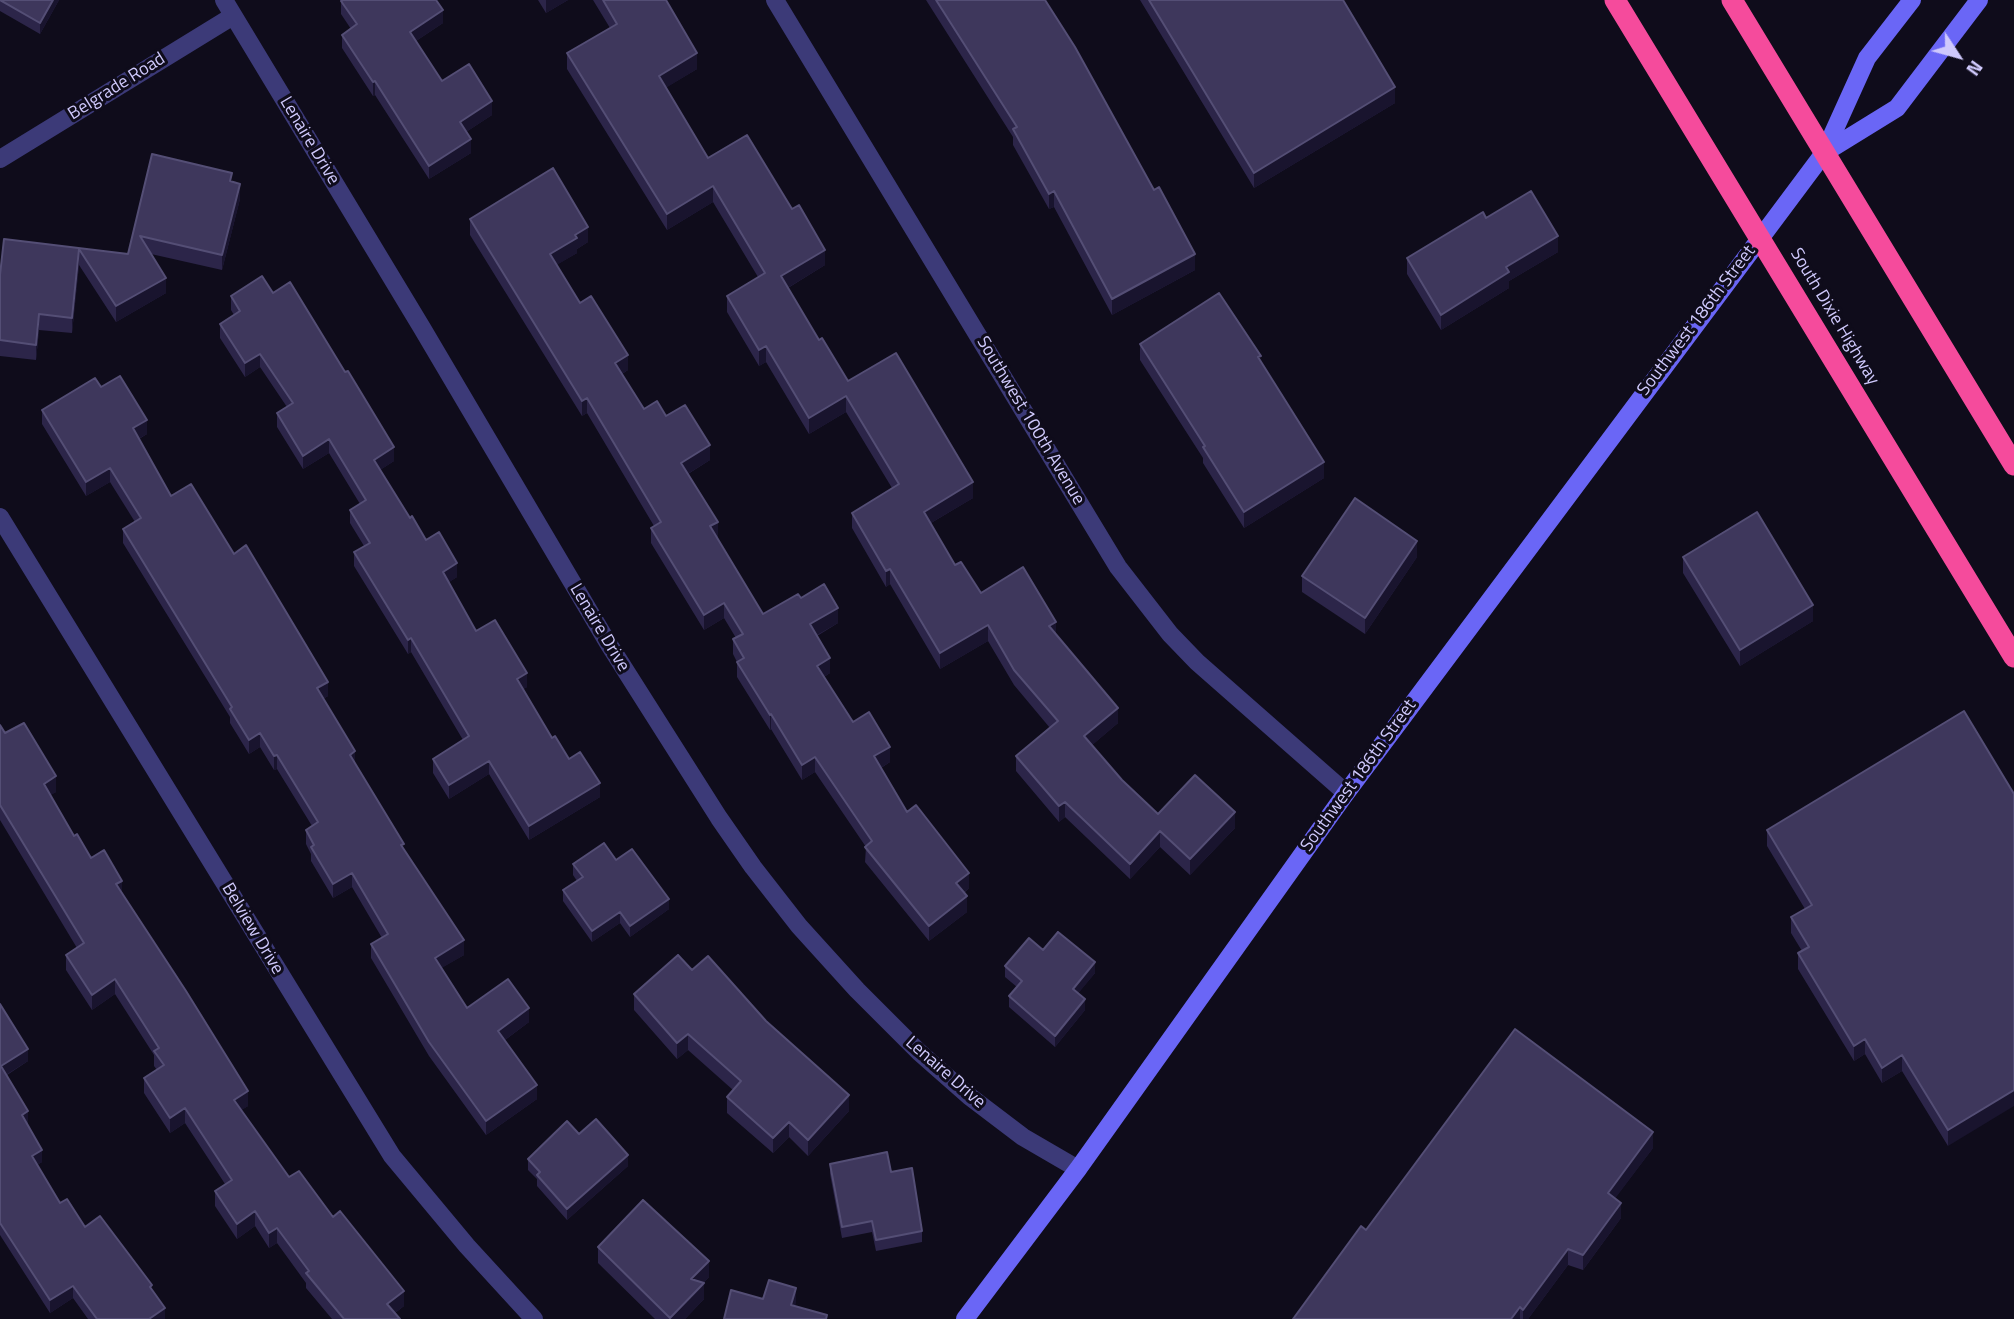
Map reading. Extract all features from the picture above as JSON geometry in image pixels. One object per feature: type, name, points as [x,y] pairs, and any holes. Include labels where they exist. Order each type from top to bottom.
[{"type":"highway","name":"South Dixie Highway","points":[[1615,0],[2014,657]]},
{"type":"highway","points":[[1732,0],[2014,465]]},
{"type":"street","name":"Lenaire Drive","points":[[224,0],[608,643],[753,867],[799,926],[857,990],[919,1052],[1023,1138],[1078,1169]]},
{"type":"street","name":"Southwest 100th Avenue","points":[[775,0],[1118,567],[1170,634],[1197,662],[1346,793]]},
{"type":"street","points":[[1824,153],[1867,58],[1912,0]]},
{"type":"street","points":[[1824,153],[1897,108],[1979,0]]},
{"type":"street","name":"Belgrade Road","points":[[0,159],[233,16]]},
{"type":"street","name":"Southwest 186th Street","points":[[965,1319],[1078,1169],[1346,793],[1824,153]]},
{"type":"street","name":"Belview Drive","points":[[0,517],[392,1156],[467,1246],[534,1319]]},
{"type":"building","points":[[0,0],[53,0],[40,23]]},
{"type":"building","points":[[436,0],[443,10],[410,32],[442,81],[469,64],[492,101],[460,122],[471,139],[429,166],[342,35],[357,24],[341,1]]},
{"type":"building","points":[[603,0],[666,0],[697,53],[659,76],[708,158],[747,135],[792,209],[799,205],[825,250],[781,276],[819,340],[822,338],[848,381],[896,353],[973,482],[924,512],[955,565],[961,562],[981,593],[1023,567],[1056,622],[1049,626],[1118,708],[1084,736],[1122,780],[1158,814],[1195,775],[1235,812],[1190,859],[1160,831],[1130,864],[1065,802],[1059,806],[1016,756],[1058,721],[1014,670],[988,625],[940,653],[890,569],[886,571],[852,513],[899,484],[846,396],[809,418],[766,346],[759,350],[727,296],[765,273],[713,186],[667,214],[567,53],[617,24]]},
{"type":"building","points":[[936,0],[1045,0],[1075,47],[1154,190],[1159,187],[1195,254],[1112,299],[1054,191],[1049,194],[1013,129],[1017,127]]},
{"type":"building","points":[[1149,0],[1343,0],[1395,87],[1254,173]]},
{"type":"building","points":[[152,154],[232,173],[230,181],[240,184],[222,255],[140,236],[166,278],[116,306],[79,249],[72,318],[39,314],[36,345],[0,340],[0,275],[4,239],[128,254]]},
{"type":"building","points":[[553,168],[588,227],[575,235],[577,238],[550,254],[580,303],[591,296],[628,355],[615,363],[644,409],[657,401],[666,416],[685,405],[710,445],[681,463],[718,522],[710,526],[763,614],[798,594],[801,598],[824,584],[838,608],[810,624],[830,658],[817,666],[853,722],[869,712],[890,747],[874,756],[907,812],[916,805],[969,873],[956,883],[967,896],[929,926],[865,847],[872,841],[815,757],[802,765],[770,715],[737,662],[744,658],[733,639],[743,634],[724,603],[704,615],[651,528],[661,522],[587,398],[582,401],[470,219]]},
{"type":"building","points":[[1531,191],[1558,236],[1506,267],[1509,272],[1441,315],[1407,258],[1483,212],[1486,218]]},
{"type":"building","points":[[262,276],[273,293],[290,282],[394,447],[374,460],[426,540],[439,532],[457,563],[443,572],[476,631],[495,620],[527,673],[517,679],[552,738],[555,736],[569,759],[580,752],[600,783],[529,826],[489,761],[449,785],[433,759],[469,736],[411,638],[408,640],[354,552],[370,543],[350,510],[366,500],[329,439],[303,456],[277,413],[293,403],[260,354],[245,363],[220,324],[240,311],[231,296]]},
{"type":"building","points":[[1219,293],[1261,356],[1258,357],[1324,462],[1244,512],[1140,344]]},
{"type":"building","points":[[120,376],[147,420],[133,428],[171,496],[191,484],[234,554],[246,545],[328,682],[317,688],[355,751],[350,755],[404,844],[401,845],[464,940],[435,958],[467,1008],[508,979],[529,1008],[498,1031],[537,1085],[486,1121],[429,1042],[371,944],[388,934],[352,873],[333,884],[311,847],[314,845],[306,830],[318,822],[277,755],[274,756],[260,733],[249,740],[230,709],[232,707],[123,529],[141,518],[110,468],[86,482],[42,410],[95,378],[101,387]]},
{"type":"building","points":[[1355,498],[1417,541],[1365,618],[1302,576]]},
{"type":"building","points":[[1757,512],[1813,605],[1740,650],[1683,557]]},
{"type":"building","points":[[1964,711],[2014,794],[2014,1090],[1948,1130],[1902,1055],[1882,1068],[1865,1039],[1854,1046],[1798,953],[1809,947],[1791,917],[1812,905],[1767,830]]},
{"type":"building","points":[[24,723],[56,776],[44,784],[74,836],[77,834],[91,858],[104,850],[122,881],[116,884],[248,1091],[234,1100],[289,1177],[299,1171],[333,1217],[340,1211],[404,1291],[387,1304],[400,1319],[344,1319],[306,1273],[309,1271],[277,1228],[269,1233],[255,1211],[237,1224],[215,1191],[232,1180],[185,1108],[170,1118],[144,1078],[164,1065],[154,1051],[159,1048],[115,979],[92,995],[66,955],[84,943],[0,805],[0,725],[5,733]]},
{"type":"building","points":[[604,843],[616,860],[632,849],[669,899],[630,926],[620,912],[592,931],[563,890],[583,877],[573,864]]},
{"type":"building","points":[[1058,932],[1095,962],[1073,989],[1085,999],[1055,1036],[1009,996],[1022,981],[1005,966],[1029,938],[1043,950]]},
{"type":"building","points":[[678,955],[692,970],[708,956],[766,1021],[849,1095],[808,1140],[789,1122],[773,1138],[727,1097],[741,1081],[688,1034],[677,1043],[634,994]]},
{"type":"building","points":[[0,1004],[28,1049],[1,1066],[28,1111],[22,1115],[42,1150],[32,1156],[60,1203],[67,1199],[85,1227],[100,1216],[152,1285],[150,1287],[165,1308],[149,1319],[97,1319],[73,1286],[50,1300],[0,1223]]},
{"type":"building","points":[[1515,1029],[1653,1132],[1608,1193],[1621,1203],[1583,1255],[1568,1249],[1523,1310],[1520,1307],[1511,1319],[1293,1319],[1361,1226],[1366,1230]]},
{"type":"building","points":[[596,1119],[628,1155],[567,1209],[537,1175],[540,1172],[528,1159],[567,1121],[579,1134]]},
{"type":"building","points":[[887,1152],[891,1172],[912,1168],[922,1231],[876,1240],[872,1221],[842,1227],[830,1164]]},
{"type":"building","points":[[643,1200],[709,1261],[691,1279],[704,1283],[670,1318],[598,1247]]},
{"type":"building","points":[[769,1280],[796,1288],[791,1305],[827,1315],[826,1319],[724,1319],[731,1290],[763,1299]]}]
